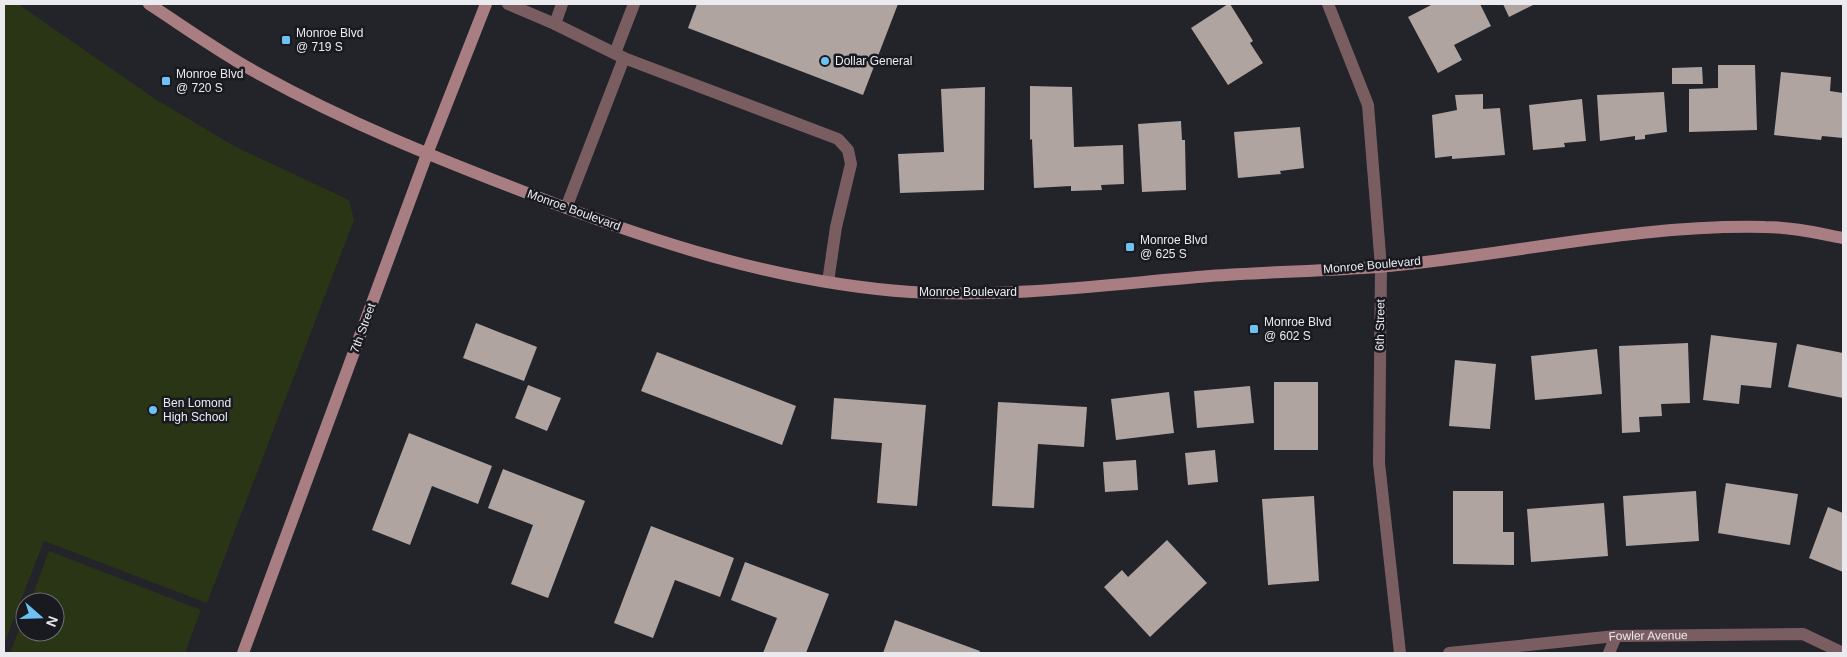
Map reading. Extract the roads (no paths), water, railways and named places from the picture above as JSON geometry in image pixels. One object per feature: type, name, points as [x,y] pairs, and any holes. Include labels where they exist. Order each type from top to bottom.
[{"type":"main road","name":"Monroe Boulevard","points":[[149,4],[208,44],[258,73],[327,110],[427,154],[566,208],[710,256],[828,282],[912,292],[1037,292],[1215,276],[1381,267],[1653,232],[1766,227],[1843,238]]},
{"type":"main road","name":"7th Street","points":[[243,653],[427,154],[486,4]]},
{"type":"street","points":[[508,4],[555,24],[619,56],[838,139],[848,150],[851,164],[836,227],[828,282]]},
{"type":"street","points":[[555,24],[562,4]]},
{"type":"street","points":[[566,208],[619,56],[634,4]]},
{"type":"street","name":"6th Street","points":[[1328,4],[1368,105],[1381,267],[1379,463],[1400,653]]},
{"type":"street","name":"Fowler Avenue","points":[[1449,653],[1616,636],[1803,634],[1843,653]]},
{"type":"street","points":[[1609,653],[1616,636]]},
{"type":"place","name":"Monroe Blvd @ 719 S","points":[[286,40]]},
{"type":"place","name":"Dollar General","points":[[825,61]]},
{"type":"place","name":"Monroe Blvd @ 720 S","points":[[166,81]]},
{"type":"place","name":"Monroe Blvd @ 625 S","points":[[1130,247]]},
{"type":"place","name":"Monroe Blvd @ 602 S","points":[[1254,329]]},
{"type":"place","name":"Ben Lomond High School","points":[[153,410]]}]
